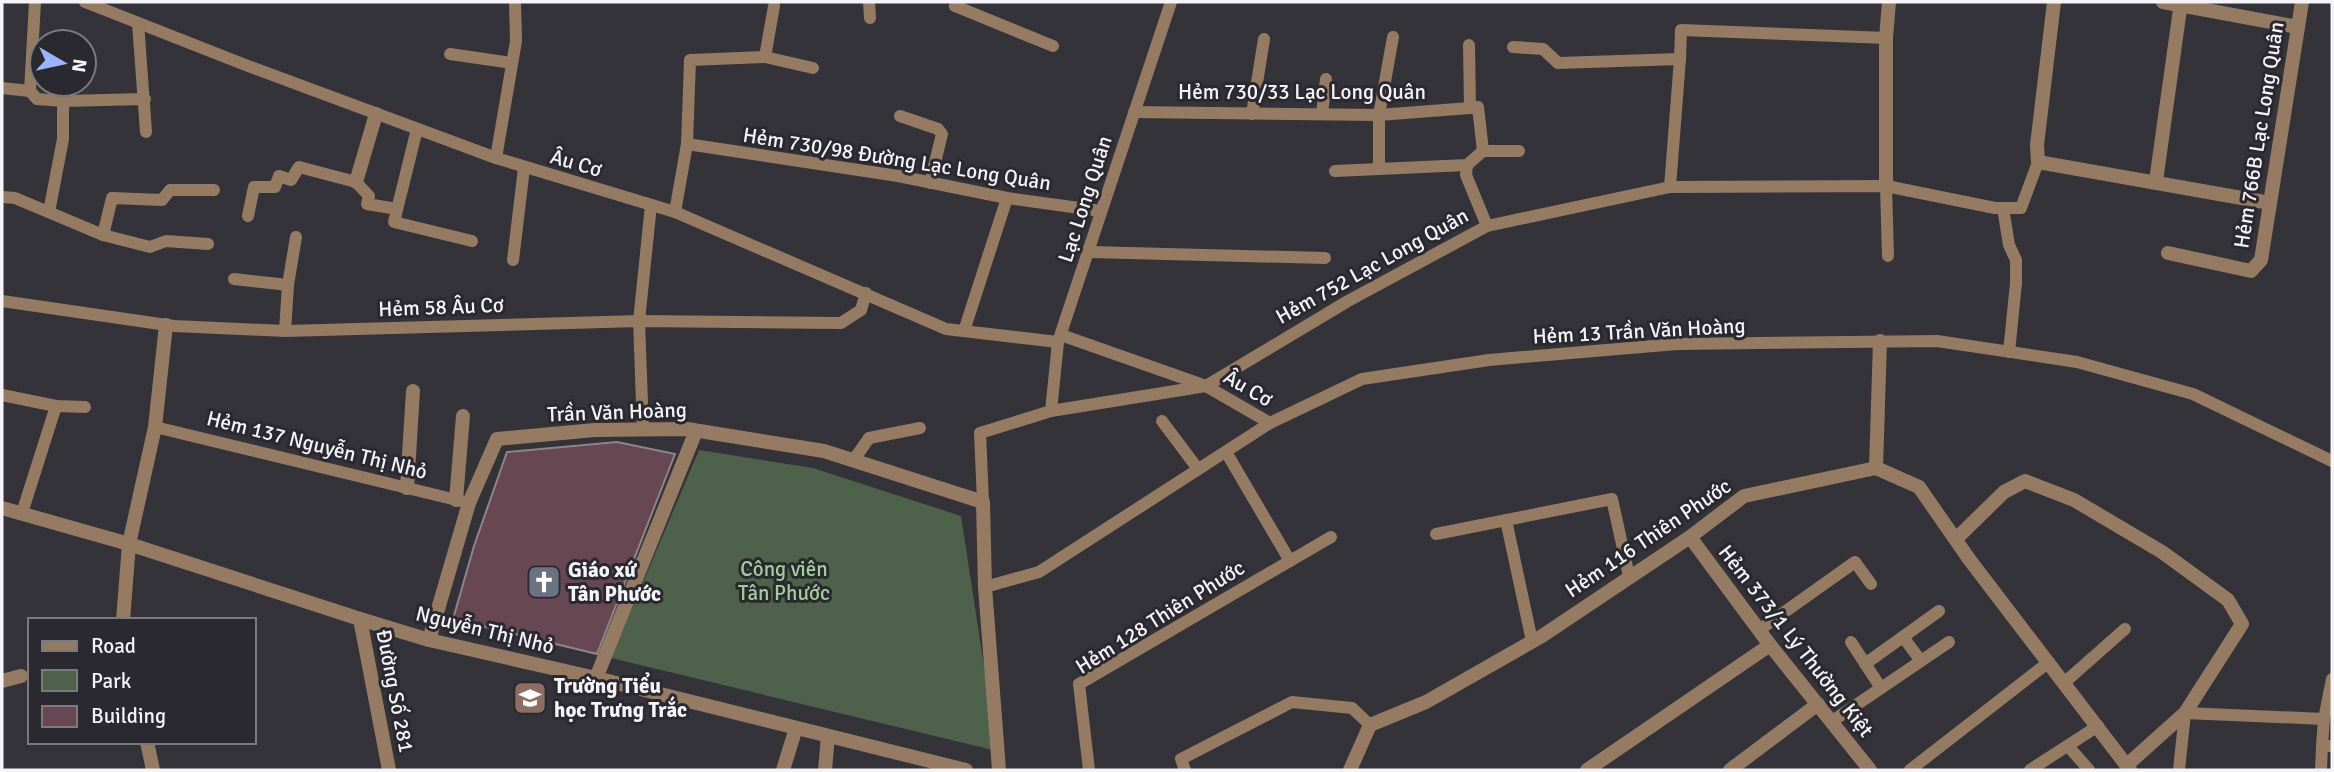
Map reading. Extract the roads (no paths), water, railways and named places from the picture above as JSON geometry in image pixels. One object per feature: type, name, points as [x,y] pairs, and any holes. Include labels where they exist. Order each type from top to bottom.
[{"type":"street","points":[[1886,186],[1886,38],[1889,2]]},
{"type":"street","points":[[2054,2],[2037,145],[2038,162],[2270,203]]},
{"type":"street","points":[[2163,2],[2181,3],[2298,27]]},
{"type":"street","name":"Hẻm 766B Lạc Long Quân","points":[[2168,253],[2251,271],[2261,260],[2302,2]]},
{"type":"street","points":[[2157,181],[2181,3]]},
{"type":"street","points":[[356,182],[376,114]]},
{"type":"street","points":[[124,618],[129,544],[155,427],[166,325]]},
{"type":"street","points":[[1880,341],[1876,468],[1919,487],[1969,559],[2098,726],[2125,768],[2185,713],[2242,624],[2228,600],[2151,545],[2074,500],[2025,481],[2004,492],[1956,539]]},
{"type":"street","points":[[408,488],[413,391]]},
{"type":"street","points":[[463,416],[463,502]]},
{"type":"street","name":"Trần Văn Hoàng","points":[[429,640],[463,502],[497,439],[595,430],[696,431],[824,451],[983,502]]},
{"type":"street","points":[[596,678],[696,431]]},
{"type":"street","name":"Hẻm 116 Thiên Phước","points":[[1370,726],[1426,702],[1532,641],[1690,537],[1744,496],[1876,468]]},
{"type":"street","points":[[983,502],[985,587],[999,770]]},
{"type":"street","name":"Nguyễn Thị Nhỏ","points":[[2,508],[129,544],[429,640],[596,678],[966,770]]},
{"type":"street","name":"Hẻm 373/1 Lý Thường Kiệt","points":[[1690,537],[1770,645],[1870,770]]},
{"type":"street","name":"Đường Số 281","points":[[360,619],[389,770]]},
{"type":"street","points":[[1587,770],[1770,645]]},
{"type":"street","points":[[2,681],[21,676]]},
{"type":"street","points":[[1738,768],[1818,704]]},
{"type":"street","points":[[1350,770],[1370,726]]},
{"type":"street","points":[[783,770],[796,728]]},
{"type":"street","points":[[825,770],[828,736]]},
{"type":"street","points":[[147,744],[153,770]]},
{"type":"lane","points":[[34,28],[35,2]]},
{"type":"lane","name":"Âu Cơ","points":[[85,2],[524,168],[675,212],[946,329],[1060,338],[1206,386],[1270,423]]},
{"type":"lane","points":[[496,158],[516,41],[515,2]]},
{"type":"lane","points":[[869,2],[870,18]]},
{"type":"lane","points":[[956,2],[955,6],[1053,46]]},
{"type":"lane","name":"Lạc Long Quân","points":[[1051,411],[1060,338],[1171,2]]},
{"type":"lane","points":[[765,57],[774,6]]},
{"type":"lane","points":[[138,23],[146,132]]},
{"type":"lane","points":[[1670,187],[1681,30],[1886,38]]},
{"type":"lane","points":[[1379,167],[1379,115],[1393,37]]},
{"type":"lane","points":[[1252,114],[1264,39]]},
{"type":"lane","points":[[1469,45],[1470,108],[1478,107],[1483,151]]},
{"type":"lane","points":[[1513,47],[1543,49],[1558,64],[1680,59]]},
{"type":"lane","points":[[450,54],[513,63]]},
{"type":"lane","points":[[675,212],[687,144],[690,60],[765,57],[813,68]]},
{"type":"lane","points":[[1322,114],[1326,79]]},
{"type":"lane","points":[[2,88],[28,91]]},
{"type":"lane","points":[[36,98],[145,99]]},
{"type":"lane","points":[[48,212],[63,139],[64,100]]},
{"type":"lane","name":"Hẻm 730/33 Lạc Long Quân","points":[[1133,112],[1379,115],[1470,108]]},
{"type":"lane","points":[[900,116],[938,128],[942,134],[930,183]]},
{"type":"lane","points":[[417,129],[394,222],[472,241]]},
{"type":"lane","name":"Hẻm 730/98 Đường Lạc Long Quân","points":[[687,144],[1007,198],[1101,211]]},
{"type":"lane","points":[[1335,171],[1467,165],[1483,151],[1519,151]]},
{"type":"lane","points":[[2009,352],[2016,260],[2009,245],[2003,208],[2021,208],[2038,162]]},
{"type":"lane","points":[[1467,165],[1466,175],[1487,226]]},
{"type":"lane","points":[[248,216],[254,187],[275,187],[279,176],[291,180],[299,167],[356,182],[369,196],[367,204],[397,209]]},
{"type":"lane","points":[[513,260],[524,168]]},
{"type":"lane","points":[[1886,186],[1888,256]]},
{"type":"lane","name":"Hẻm 752 Lạc Long Quân","points":[[1206,386],[1348,301],[1487,226],[1670,187],[1886,186],[2003,208]]},
{"type":"lane","points":[[103,235],[106,197],[162,200],[170,190],[214,190]]},
{"type":"lane","points":[[2,197],[15,198],[103,235],[150,247],[166,241],[208,244]]},
{"type":"lane","points":[[964,331],[1007,198]]},
{"type":"lane","points":[[643,430],[639,321],[651,205]]},
{"type":"lane","points":[[285,331],[288,285],[296,237]]},
{"type":"lane","points":[[1090,251],[1325,258]]},
{"type":"lane","points":[[234,279],[288,285]]},
{"type":"lane","name":"Hẻm 58 Âu Cơ","points":[[2,301],[166,325],[285,331],[639,321],[841,323],[861,310],[866,293]]},
{"type":"lane","name":"Hẻm 13 Trần Văn Hoàng","points":[[985,587],[1038,572],[1270,423],[1362,379],[1489,360],[1677,344],[1937,341],[2077,362],[2193,394],[2332,461]]},
{"type":"lane","points":[[983,502],[980,433],[1051,411],[1206,386]]},
{"type":"lane","points":[[2,395],[56,406],[85,407]]},
{"type":"lane","points":[[22,513],[56,406]]},
{"type":"lane","points":[[1163,421],[1198,469]]},
{"type":"lane","name":"Hẻm 137 Nguyễn Thị Nhỏ","points":[[155,427],[463,502]]},
{"type":"lane","points":[[853,461],[869,438],[920,428]]},
{"type":"lane","points":[[1226,452],[1290,561]]},
{"type":"lane","points":[[1436,534],[1612,499],[1629,576]]},
{"type":"lane","points":[[1506,520],[1532,641]]},
{"type":"lane","name":"Hẻm 128 Thiên Phước","points":[[1089,770],[1079,684],[1331,537]]},
{"type":"lane","points":[[1759,630],[1856,562],[1871,584]]},
{"type":"lane","points":[[1865,664],[1940,611]]},
{"type":"lane","points":[[2065,682],[2125,629]]},
{"type":"lane","points":[[1903,637],[1921,661]]},
{"type":"lane","points":[[1851,642],[1881,688]]},
{"type":"lane","points":[[1831,722],[1949,642]]},
{"type":"lane","points":[[1910,770],[2049,662]]},
{"type":"lane","points":[[2320,770],[2327,746],[2324,719],[2332,679]]},
{"type":"lane","points":[[1185,770],[1181,759],[1292,702],[1352,708],[1370,726]]},
{"type":"lane","points":[[2179,770],[2185,713],[2324,719]]},
{"type":"lane","points":[[2030,770],[2098,726]]},
{"type":"lane","points":[[2068,746],[2089,770]]},
{"type":"place","name":"Giáo xứ Tân Phước","points":[[544,582]]},
{"type":"place","name":"Trường Tiểu học Trưng Trắc","points":[[530,698]]},
{"type":"park label","name":"Công viên Tân Phước","points":[[784,581]]}]
